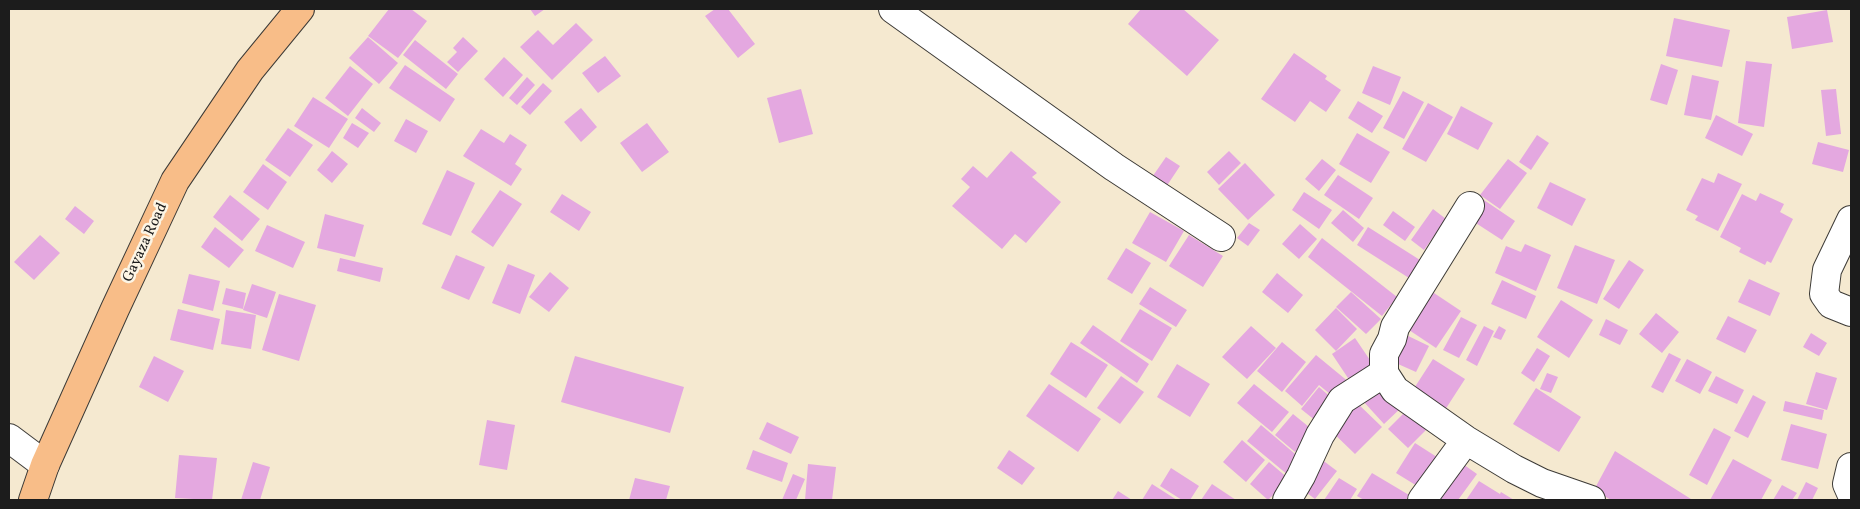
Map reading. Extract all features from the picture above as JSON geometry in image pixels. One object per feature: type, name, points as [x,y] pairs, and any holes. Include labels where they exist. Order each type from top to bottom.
[{"type":"main road","name":"Gayaza Road","points":[[34,500],[45,466],[115,309],[175,182],[250,70],[300,9]]},
{"type":"street","points":[[893,9],[1114,167],[1221,237]]},
{"type":"street","points":[[1470,206],[1395,327],[1392,339],[1384,354],[1384,373],[1396,390],[1466,440],[1514,469],[1542,483],[1591,500]]},
{"type":"street","points":[[1851,220],[1827,270],[1824,294],[1831,304],[1851,312]]},
{"type":"street","points":[[1287,500],[1301,476],[1320,435],[1342,400],[1384,373]]},
{"type":"street","points":[[9,438],[45,466]]},
{"type":"street","points":[[1422,500],[1466,440]]},
{"type":"street","points":[[1851,467],[1847,484],[1851,493]]},
{"type":"building","points":[[389,9],[411,9],[427,21],[398,58],[368,36]]},
{"type":"building","points":[[530,9],[545,9],[535,16]]},
{"type":"building","points":[[715,9],[728,9],[755,44],[738,58],[705,16]]},
{"type":"building","points":[[1141,9],[1183,9],[1219,40],[1187,76],[1128,24]]},
{"type":"building","points":[[1827,10],[1833,42],[1792,49],[1787,17]]},
{"type":"building","points":[[1674,18],[1730,30],[1722,67],[1666,56]]},
{"type":"building","points":[[576,23],[593,40],[552,80],[520,47],[538,30],[553,45]]},
{"type":"building","points":[[368,37],[398,63],[379,84],[349,58]]},
{"type":"building","points":[[463,37],[478,51],[458,72],[447,62],[457,52],[453,48]]},
{"type":"building","points":[[415,40],[458,74],[446,89],[403,55]]},
{"type":"building","points":[[1294,53],[1327,76],[1325,79],[1341,90],[1326,112],[1310,101],[1295,122],[1261,99]]},
{"type":"building","points":[[605,56],[621,76],[598,93],[582,73]]},
{"type":"building","points":[[504,57],[523,75],[503,97],[484,79]]},
{"type":"building","points":[[1746,61],[1772,64],[1764,127],[1738,123]]},
{"type":"building","points":[[1661,64],[1678,70],[1667,105],[1650,100]]},
{"type":"building","points":[[405,65],[455,99],[440,122],[389,88]]},
{"type":"building","points":[[350,66],[373,84],[348,116],[325,98]]},
{"type":"building","points":[[1373,66],[1401,77],[1390,105],[1362,93]]},
{"type":"building","points":[[1692,75],[1719,81],[1711,120],[1684,115]]},
{"type":"building","points":[[527,77],[535,85],[517,105],[509,98]]},
{"type":"building","points":[[543,83],[552,91],[530,115],[521,107]]},
{"type":"building","points":[[801,89],[813,134],[779,143],[767,98]]},
{"type":"building","points":[[1836,89],[1841,134],[1826,136],[1821,90]]},
{"type":"building","points":[[1403,91],[1424,102],[1404,139],[1383,128]]},
{"type":"building","points":[[313,97],[348,119],[329,148],[294,126]]},
{"type":"building","points":[[1358,101],[1383,116],[1372,133],[1348,118]]},
{"type":"building","points":[[1428,103],[1453,117],[1426,162],[1402,149]]},
{"type":"building","points":[[1461,106],[1493,123],[1478,150],[1447,134]]},
{"type":"building","points":[[362,108],[381,123],[374,132],[355,118]]},
{"type":"building","points":[[581,108],[597,127],[581,142],[564,122]]},
{"type":"building","points":[[1716,115],[1753,134],[1742,156],[1705,138]]},
{"type":"building","points":[[406,119],[428,131],[416,153],[394,141]]},
{"type":"building","points":[[352,123],[369,133],[358,148],[343,138]]},
{"type":"building","points":[[647,123],[669,152],[642,172],[620,143]]},
{"type":"building","points":[[288,128],[313,145],[290,177],[265,160]]},
{"type":"building","points":[[481,129],[504,143],[510,134],[527,145],[515,164],[522,169],[511,186],[463,156]]},
{"type":"building","points":[[1357,133],[1390,152],[1371,183],[1339,164]]},
{"type":"building","points":[[1537,135],[1549,143],[1531,170],[1519,162]]},
{"type":"building","points":[[1818,142],[1849,150],[1843,172],[1812,164]]},
{"type":"building","points":[[332,151],[348,164],[332,183],[317,170]]},
{"type":"building","points":[[1011,151],[1037,173],[1032,177],[1061,202],[1026,243],[1015,234],[1002,249],[952,206],[970,187],[961,179],[973,166],[987,178]]},
{"type":"building","points":[[1229,151],[1241,163],[1219,185],[1207,172]]},
{"type":"building","points":[[1166,157],[1180,166],[1162,193],[1148,183]]},
{"type":"building","points":[[1322,159],[1336,170],[1319,191],[1305,179]]},
{"type":"building","points":[[1508,159],[1527,173],[1500,209],[1480,195]]},
{"type":"building","points":[[1245,163],[1275,195],[1248,220],[1218,189]]},
{"type":"building","points":[[263,164],[287,182],[268,210],[243,192]]},
{"type":"building","points":[[447,170],[475,183],[451,236],[422,224]]},
{"type":"building","points":[[1718,173],[1742,184],[1718,231],[1695,220],[1698,216],[1686,210],[1702,178],[1714,183]]},
{"type":"building","points":[[1338,175],[1373,198],[1359,219],[1324,195]]},
{"type":"building","points":[[1550,182],[1586,199],[1572,226],[1537,208]]},
{"type":"building","points":[[500,190],[522,204],[493,247],[471,232]]},
{"type":"building","points":[[1304,192],[1332,210],[1319,229],[1292,210]]},
{"type":"building","points":[[1760,193],[1784,204],[1780,212],[1793,219],[1771,263],[1767,261],[1765,265],[1739,252],[1741,248],[1720,237],[1742,194],[1756,201]]},
{"type":"building","points":[[562,194],[591,212],[579,231],[550,212]]},
{"type":"building","points":[[230,195],[260,219],[242,241],[213,217]]},
{"type":"building","points":[[1481,198],[1515,221],[1502,240],[1468,218]]},
{"type":"building","points":[[75,206],[94,221],[84,234],[65,219]]},
{"type":"building","points":[[1433,209],[1446,219],[1424,250],[1411,240]]},
{"type":"building","points":[[1343,210],[1364,228],[1353,242],[1331,223]]},
{"type":"building","points":[[1393,211],[1415,227],[1405,241],[1383,225]]},
{"type":"building","points":[[1150,212],[1184,231],[1166,262],[1132,243]]},
{"type":"building","points":[[325,214],[364,225],[355,257],[317,248]]},
{"type":"building","points":[[1249,223],[1260,230],[1248,246],[1237,238]]},
{"type":"building","points":[[1300,224],[1317,239],[1299,259],[1282,244]]},
{"type":"building","points":[[267,225],[305,242],[293,268],[255,251]]},
{"type":"building","points":[[215,227],[244,250],[229,268],[201,247]]},
{"type":"building","points":[[1368,227],[1420,260],[1409,278],[1357,245]]},
{"type":"building","points":[[40,235],[60,253],[34,280],[14,262]]},
{"type":"building","points":[[1189,235],[1223,256],[1203,287],[1169,266]]},
{"type":"building","points":[[1322,238],[1397,297],[1382,316],[1308,257]]},
{"type":"building","points":[[1525,244],[1551,255],[1536,291],[1495,273],[1506,246],[1521,252]]},
{"type":"building","points":[[1575,245],[1615,260],[1597,304],[1557,288]]},
{"type":"building","points":[[1126,248],[1151,263],[1132,294],[1107,279]]},
{"type":"building","points":[[456,255],[485,267],[469,300],[441,288]]},
{"type":"building","points":[[340,258],[383,268],[380,282],[337,271]]},
{"type":"building","points":[[1629,260],[1644,270],[1619,309],[1603,299]]},
{"type":"building","points":[[508,264],[535,275],[520,314],[492,303]]},
{"type":"building","points":[[550,272],[569,288],[549,312],[529,297]]},
{"type":"building","points":[[1277,273],[1303,295],[1288,313],[1262,292]]},
{"type":"building","points":[[189,274],[220,281],[213,311],[182,303]]},
{"type":"building","points":[[1749,279],[1780,293],[1770,316],[1738,302]]},
{"type":"building","points":[[1502,280],[1536,296],[1526,319],[1491,304]]},
{"type":"building","points":[[252,284],[276,292],[267,318],[243,310]]},
{"type":"building","points":[[1150,287],[1187,310],[1176,327],[1139,304]]},
{"type":"building","points":[[226,288],[246,293],[243,309],[222,304]]},
{"type":"building","points":[[1431,291],[1461,311],[1436,348],[1406,328]]},
{"type":"building","points":[[1351,292],[1381,319],[1366,334],[1336,307]]},
{"type":"building","points":[[279,294],[316,305],[299,361],[262,350]]},
{"type":"building","points":[[1561,300],[1593,320],[1569,358],[1537,337]]},
{"type":"building","points":[[1336,308],[1357,329],[1336,351],[1315,330]]},
{"type":"building","points":[[178,309],[220,319],[213,350],[170,340]]},
{"type":"building","points":[[1140,309],[1172,328],[1152,361],[1120,341]]},
{"type":"building","points":[[226,310],[256,315],[251,349],[221,344]]},
{"type":"building","points":[[1656,313],[1679,332],[1662,353],[1639,334]]},
{"type":"building","points":[[1728,316],[1757,330],[1745,353],[1716,339]]},
{"type":"building","points":[[1461,317],[1477,325],[1459,358],[1443,350]]},
{"type":"building","points":[[1606,319],[1628,330],[1620,345],[1599,335]]},
{"type":"building","points":[[1093,325],[1149,364],[1137,383],[1080,343]]},
{"type":"building","points":[[1251,326],[1276,348],[1247,379],[1222,357]]},
{"type":"building","points":[[1484,326],[1494,331],[1477,366],[1466,360]]},
{"type":"building","points":[[1499,326],[1506,330],[1501,340],[1493,337]]},
{"type":"building","points":[[1402,333],[1429,346],[1416,372],[1389,360]]},
{"type":"building","points":[[1811,333],[1827,343],[1819,356],[1803,347]]},
{"type":"building","points":[[1355,338],[1374,366],[1350,381],[1332,354]]},
{"type":"building","points":[[1071,342],[1108,365],[1086,398],[1050,374]]},
{"type":"building","points":[[1282,342],[1306,362],[1282,392],[1257,371]]},
{"type":"building","points":[[1537,348],[1550,356],[1534,382],[1521,373]]},
{"type":"building","points":[[1669,353],[1681,359],[1663,393],[1651,387]]},
{"type":"building","points":[[1316,355],[1350,383],[1336,399],[1319,385],[1302,406],[1285,391]]},
{"type":"building","points":[[154,356],[184,371],[168,402],[139,387]]},
{"type":"building","points":[[575,356],[684,387],[670,433],[561,402]]},
{"type":"building","points":[[1433,359],[1465,379],[1443,413],[1411,393]]},
{"type":"building","points":[[1687,359],[1712,372],[1700,394],[1675,381]]},
{"type":"building","points":[[1177,364],[1210,384],[1190,417],[1157,397]]},
{"type":"building","points":[[1816,372],[1837,378],[1827,410],[1806,404]]},
{"type":"building","points":[[1547,373],[1558,377],[1551,393],[1540,389]]},
{"type":"building","points":[[1121,376],[1144,392],[1120,424],[1097,408]]},
{"type":"building","points":[[1716,376],[1744,390],[1737,404],[1708,391]]},
{"type":"building","points":[[1382,383],[1403,406],[1384,424],[1363,401]]},
{"type":"building","points":[[1049,384],[1101,419],[1078,452],[1026,416]]},
{"type":"building","points":[[1254,384],[1289,412],[1272,432],[1237,403]]},
{"type":"building","points":[[1319,387],[1334,400],[1316,421],[1301,409]]},
{"type":"building","points":[[1536,388],[1581,417],[1559,452],[1513,424]]},
{"type":"building","points":[[1753,395],[1766,402],[1748,438],[1734,431]]},
{"type":"building","points":[[1354,400],[1382,427],[1355,454],[1327,427]]},
{"type":"building","points":[[1785,401],[1824,410],[1822,420],[1783,411]]},
{"type":"building","points":[[1407,410],[1426,430],[1408,448],[1388,429]]},
{"type":"building","points":[[1293,414],[1314,431],[1295,452],[1275,435]]},
{"type":"building","points":[[487,420],[515,425],[507,470],[479,465]]},
{"type":"building","points":[[767,422],[799,437],[791,454],[759,439]]},
{"type":"building","points":[[1791,424],[1827,434],[1818,469],[1781,460]]},
{"type":"building","points":[[1261,425],[1301,459],[1288,475],[1247,441]]},
{"type":"building","points":[[1714,428],[1731,437],[1707,485],[1689,475]]},
{"type":"building","points":[[1242,440],[1265,460],[1246,482],[1223,462]]},
{"type":"building","points":[[1415,443],[1440,459],[1422,489],[1396,473]]},
{"type":"building","points":[[753,450],[788,463],[782,482],[746,469]]},
{"type":"building","points":[[1009,450],[1035,468],[1022,485],[997,468]]},
{"type":"building","points":[[1615,451],[1691,499],[1611,500],[1594,490]]},
{"type":"building","points":[[179,455],[217,458],[212,500],[175,498]]},
{"type":"building","points":[[1321,459],[1337,471],[1315,499],[1299,487]]},
{"type":"building","points":[[1733,459],[1772,480],[1761,500],[1710,500]]},
{"type":"building","points":[[253,462],[270,467],[260,500],[241,500]]},
{"type":"building","points":[[1269,462],[1289,479],[1268,500],[1250,484]]},
{"type":"building","points":[[1460,462],[1477,474],[1458,500],[1433,500]]},
{"type":"building","points":[[808,464],[836,467],[832,500],[805,500]]},
{"type":"building","points":[[1171,468],[1199,486],[1190,500],[1182,500],[1160,486]]},
{"type":"building","points":[[1372,473],[1409,495],[1406,500],[1364,500],[1357,496]]},
{"type":"building","points":[[793,474],[805,479],[796,500],[782,500]]},
{"type":"building","points":[[635,478],[670,486],[666,500],[629,500]]},
{"type":"building","points":[[1339,478],[1357,489],[1350,500],[1324,500]]},
{"type":"building","points":[[1479,481],[1500,494],[1501,492],[1514,500],[1466,500]]},
{"type":"building","points":[[1806,482],[1818,488],[1812,500],[1797,500]]},
{"type":"building","points":[[1152,484],[1177,500],[1142,500]]},
{"type":"building","points":[[1212,484],[1236,500],[1201,500]]},
{"type":"building","points":[[1782,485],[1797,493],[1792,500],[1773,500]]},
{"type":"building","points":[[1118,491],[1132,500],[1112,500]]}]
